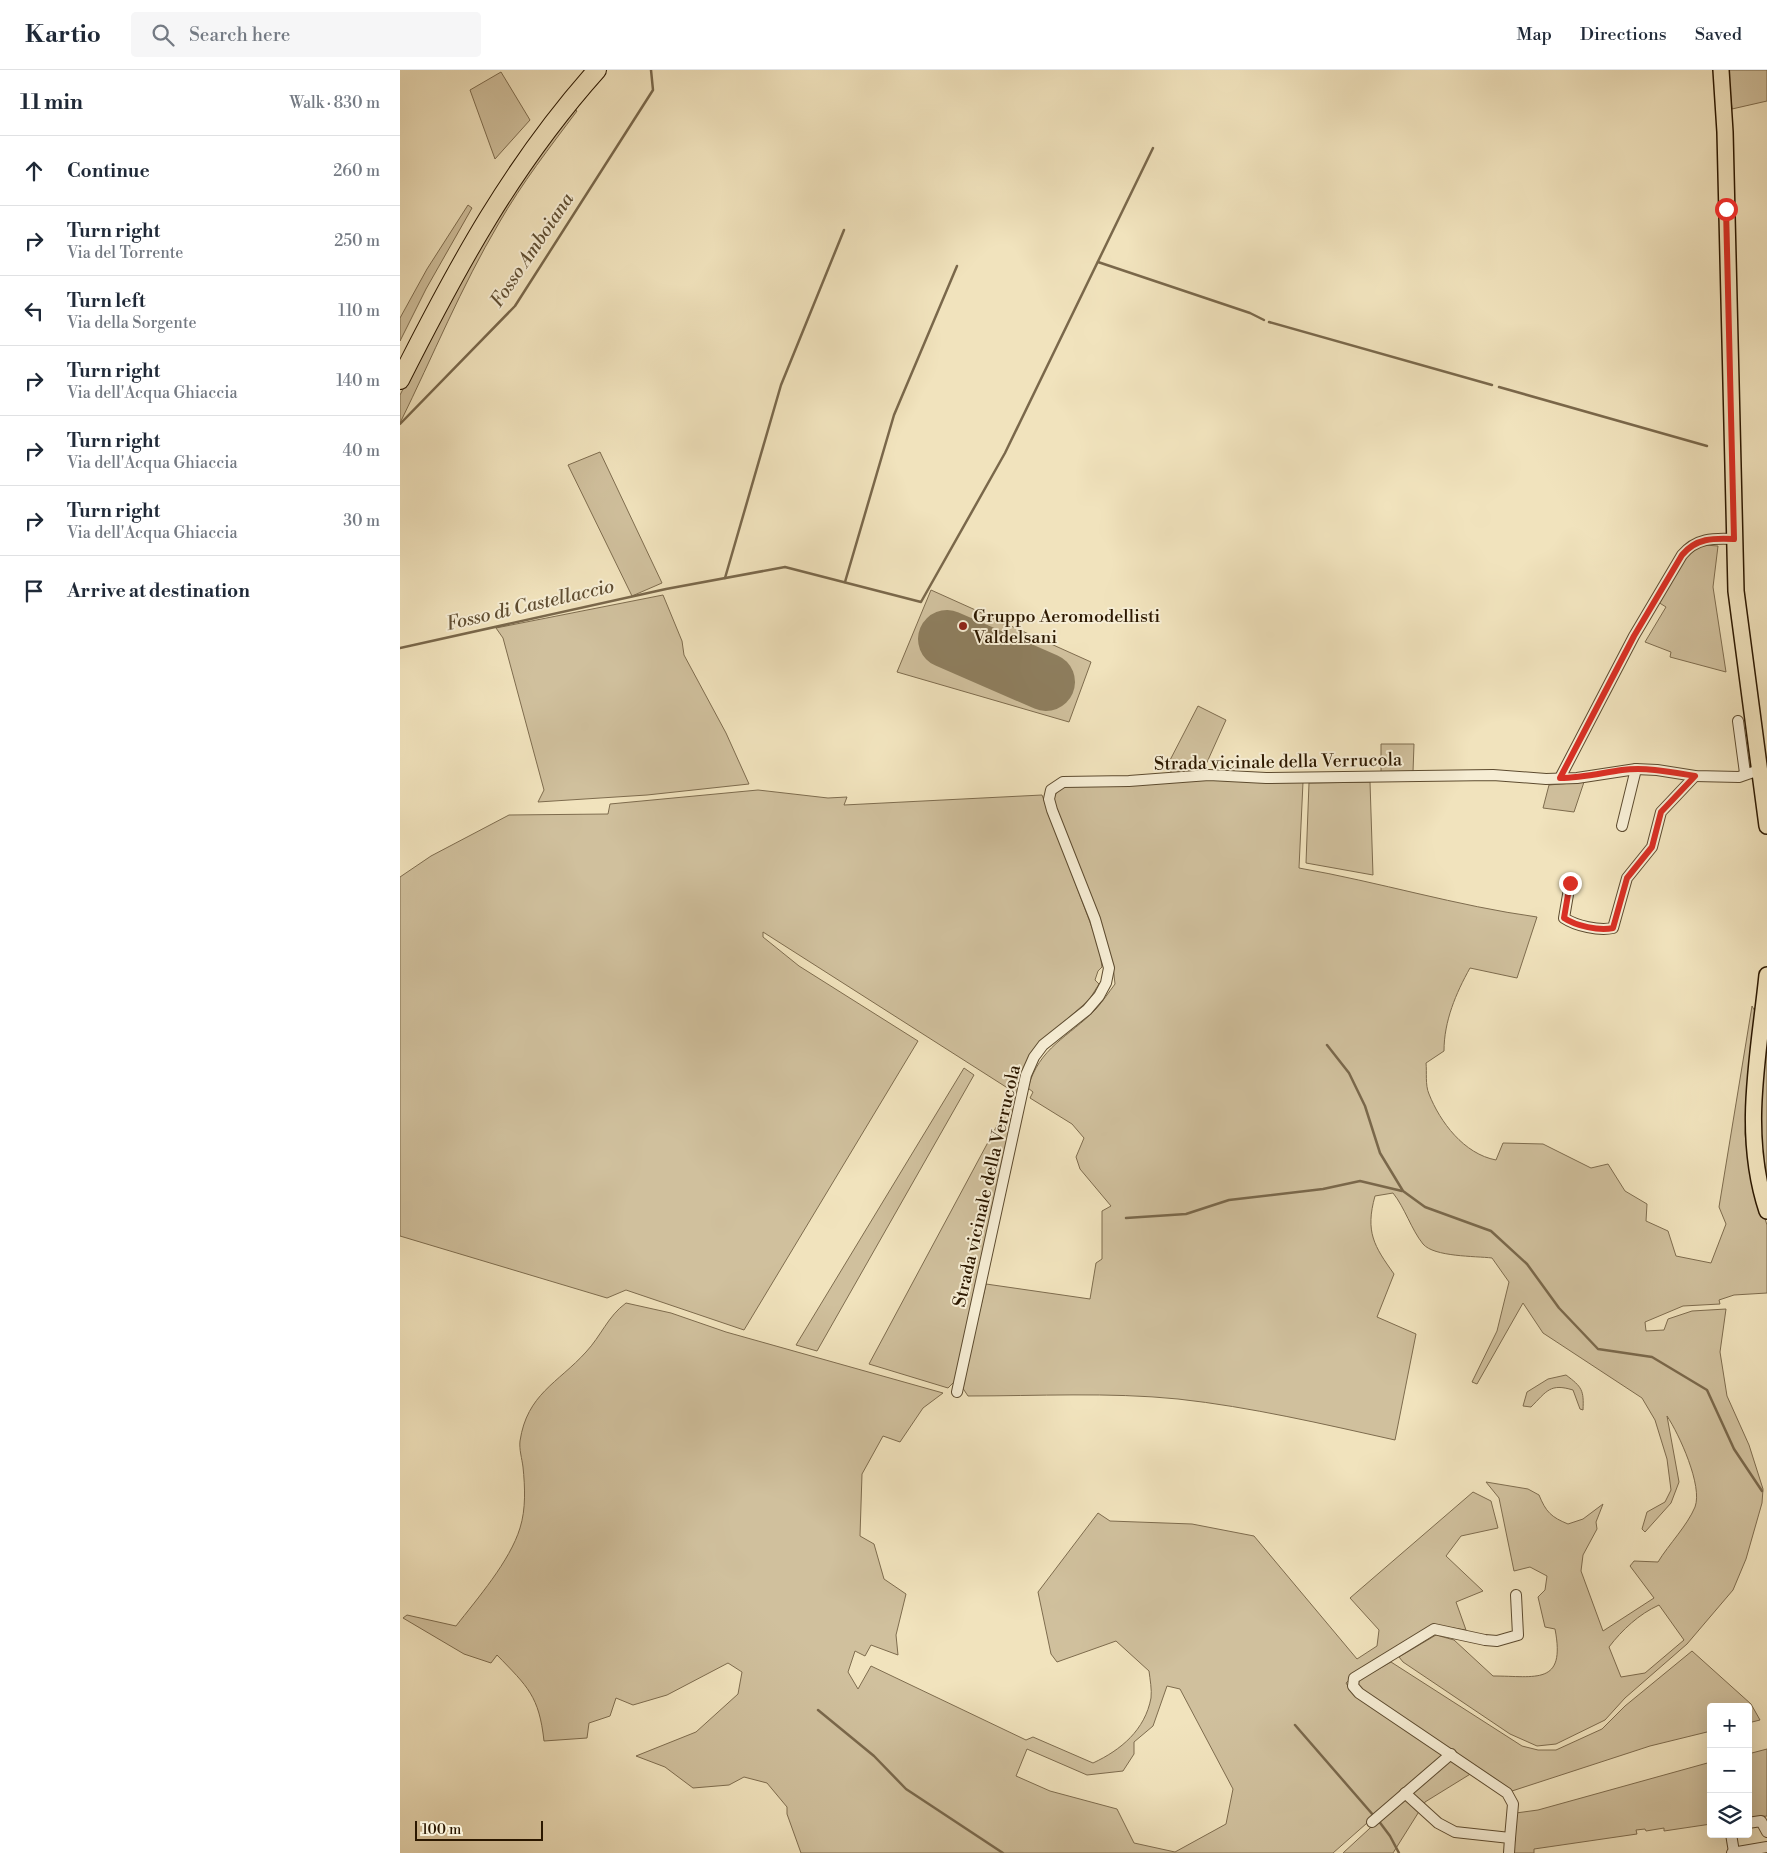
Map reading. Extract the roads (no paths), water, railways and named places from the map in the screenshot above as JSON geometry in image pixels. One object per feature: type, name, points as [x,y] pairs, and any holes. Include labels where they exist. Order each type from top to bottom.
[{"type":"highway","points":[[400,356],[448,265],[490,195],[524,146],[584,70]]},
{"type":"highway","points":[[400,380],[453,275],[479,230],[520,168],[574,96],[597,70]]},
{"type":"main road","points":[[1721,70],[1726,180],[1736,591],[1752,772],[1767,826]]},
{"type":"main road","points":[[1767,975],[1753,1096],[1752,1124],[1757,1171],[1767,1211]]},
{"type":"street","points":[[1734,539],[1701,541],[1691,545],[1682,555],[1634,636],[1560,778],[1577,778],[1636,769],[1695,776],[1739,777],[1752,772],[1738,721]]},
{"type":"street","points":[[1622,826],[1636,769]]},
{"type":"street","name":"Strada vicinale della Verrucola","points":[[957,1392],[1026,1075],[1034,1057],[1043,1045],[1087,1010],[1099,996],[1106,983],[1109,968],[1095,919],[1052,810],[1049,799],[1051,790],[1063,782],[1129,781],[1209,775],[1266,778],[1492,775],[1560,778]]},
{"type":"street","points":[[1570,883],[1564,918],[1572,923],[1606,930],[1613,928],[1627,878],[1652,847],[1661,812],[1695,776]]},
{"type":"street","points":[[1509,1853],[1513,1807],[1511,1797],[1451,1754],[1359,1693],[1353,1686],[1354,1678],[1434,1630],[1497,1641],[1518,1635],[1516,1594]]},
{"type":"street","points":[[1376,1818],[1451,1754]]},
{"type":"street","points":[[1405,1793],[1438,1823],[1455,1832],[1510,1838]]},
{"type":"street","points":[[1764,1821],[1767,1832]]},
{"type":"street","points":[[1732,1838],[1733,1853],[1767,1847]]},
{"type":"waterway","name":"Fosso Amboiana","points":[[400,424],[515,306],[653,90],[651,70]]},
{"type":"waterway","name":"Fosso di Castellaccio","points":[[400,648],[666,589],[785,567],[921,602],[1005,453],[1153,148]]},
{"type":"waterway","points":[[725,578],[781,385],[844,230]]},
{"type":"waterway","points":[[1098,262],[1250,313],[1264,320]]},
{"type":"waterway","points":[[845,582],[894,415],[957,266]]},
{"type":"waterway","points":[[1269,322],[1492,385]]},
{"type":"waterway","points":[[1499,387],[1707,446]]},
{"type":"waterway","points":[[1327,1045],[1349,1073],[1365,1106],[1380,1153],[1403,1191],[1425,1207],[1491,1231],[1527,1264],[1559,1308],[1598,1349],[1652,1357],[1707,1390],[1734,1449],[1762,1491]]},
{"type":"waterway","points":[[1126,1218],[1186,1214],[1229,1200],[1323,1189],[1360,1181],[1402,1191]]},
{"type":"waterway","points":[[818,1710],[874,1756],[906,1789],[1003,1853]]},
{"type":"waterway","points":[[1295,1725],[1374,1816]]},
{"type":"waterway","points":[[1378,1820],[1390,1836],[1399,1853]]},
{"type":"place","name":"Gruppo Aeromodellisti Valdelsani","points":[[963,626]]}]
